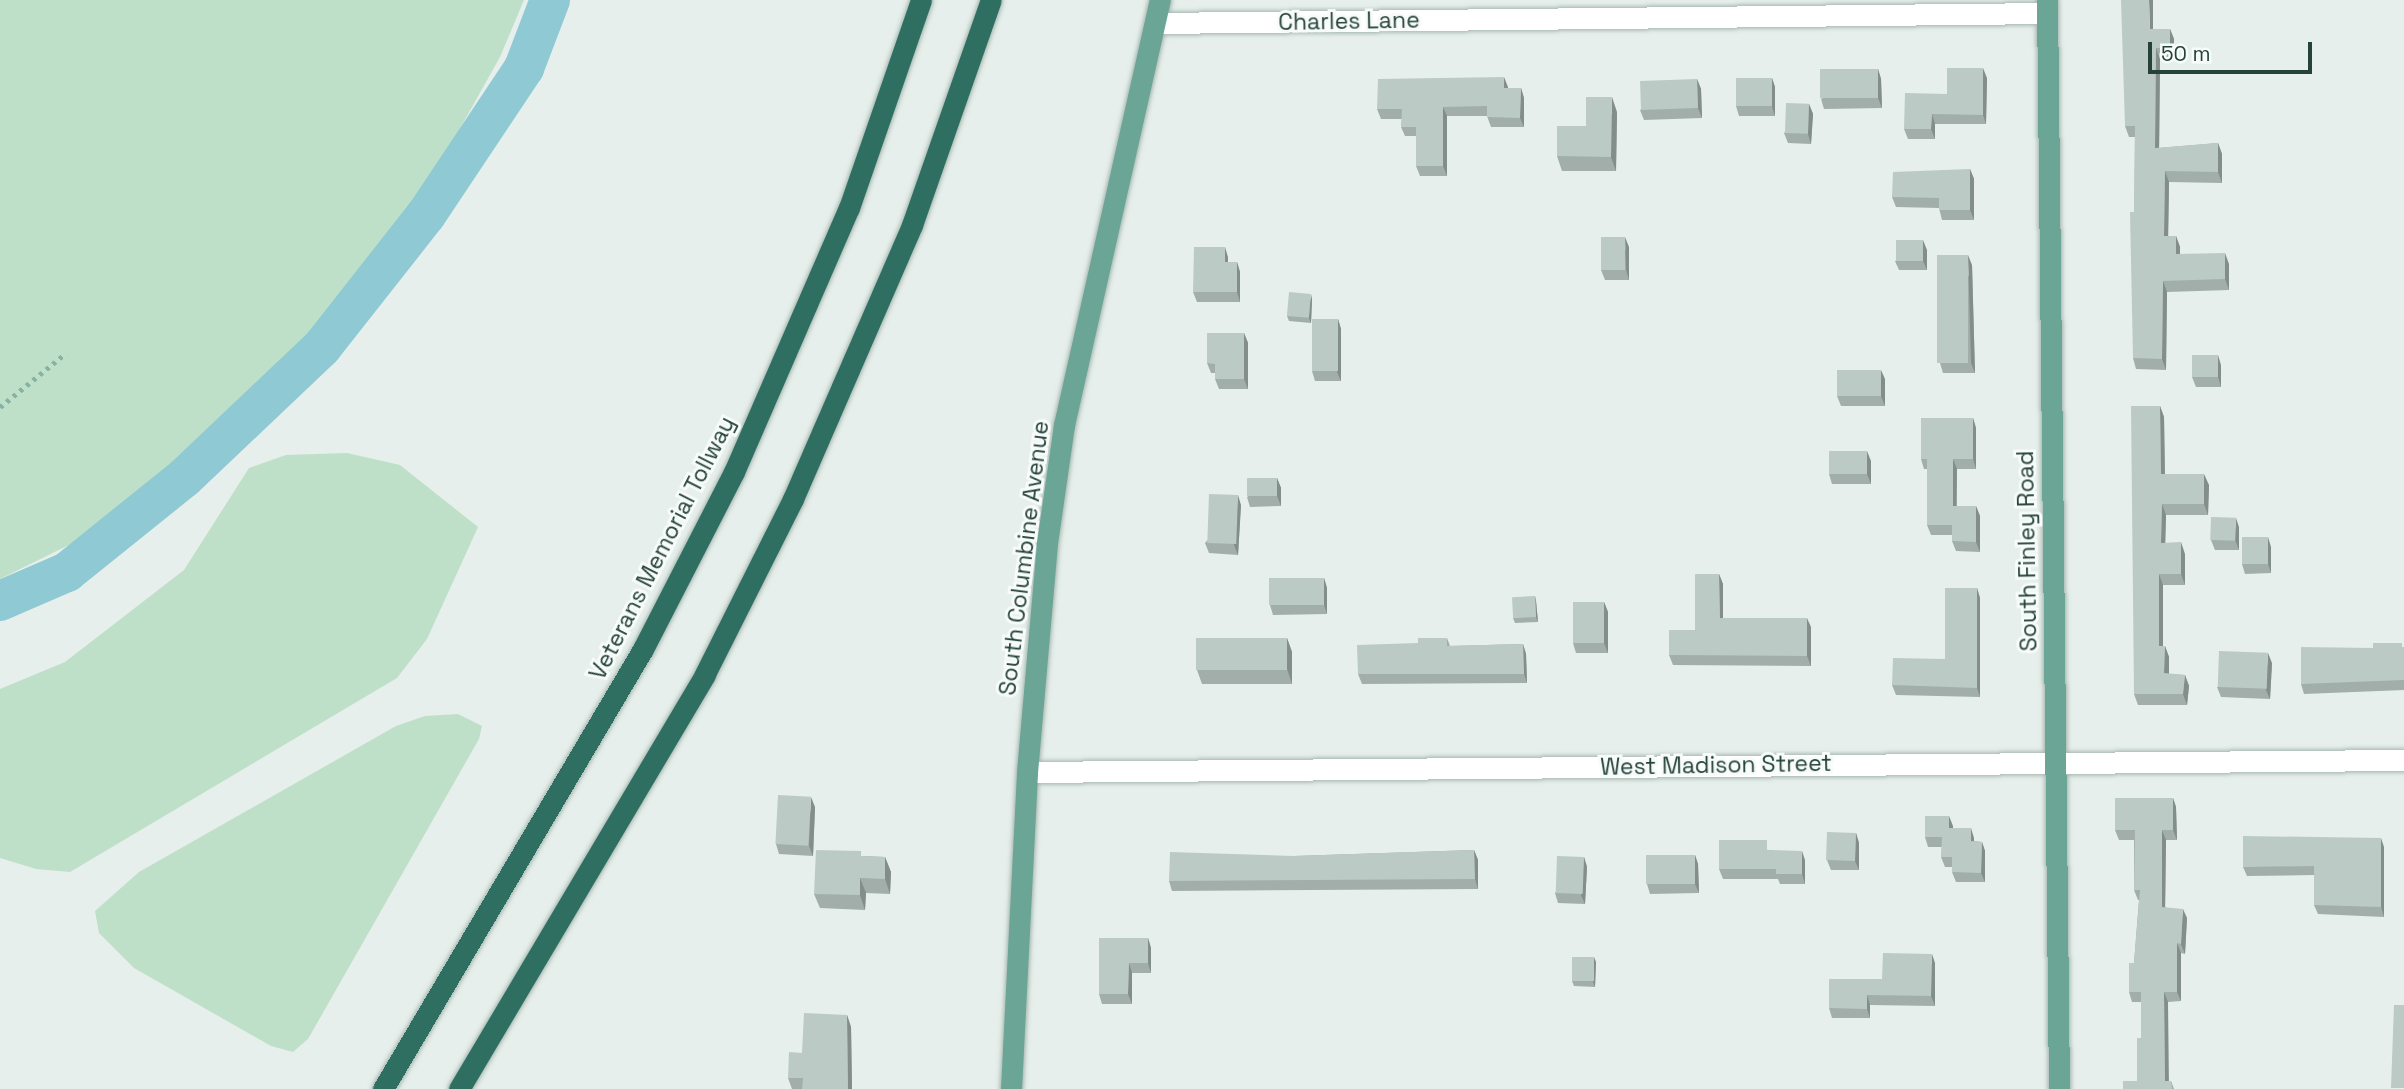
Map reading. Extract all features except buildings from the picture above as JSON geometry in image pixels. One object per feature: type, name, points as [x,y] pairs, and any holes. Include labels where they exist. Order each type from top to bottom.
[{"type":"highway","name":"Veterans Memorial Tollway","points":[[383,1089],[643,649],[734,472],[849,208],[921,0]]},
{"type":"highway","points":[[459,1089],[705,674],[793,499],[912,225],[991,0]]},
{"type":"main road","name":"South Columbine Avenue","points":[[1012,1089],[1027,772],[1047,543],[1064,425],[1160,0]]},
{"type":"main road","name":"South Finley Road","points":[[2047,6],[2059,1089]]},
{"type":"street","name":"Charles Lane","points":[[1155,23],[2047,6]]},
{"type":"street","name":"West Madison Street","points":[[1027,772],[2404,760]]},
{"type":"path","points":[[0,407],[66,353]]},
{"type":"green space","points":[[0,0],[524,0],[500,57],[449,148],[362,277],[278,368],[130,504],[87,536],[0,579]]},
{"type":"green space","points":[[347,453],[400,465],[478,527],[427,639],[397,678],[70,872],[36,869],[0,858],[0,689],[65,662],[184,570],[249,468],[286,455]]},
{"type":"green space","points":[[458,714],[482,726],[479,739],[308,1039],[293,1052],[271,1046],[134,968],[99,933],[95,911],[139,872],[396,726],[425,716]]},
{"type":"waterway","points":[[0,601],[67,572],[184,478],[322,347],[426,215],[524,68],[550,0]]}]
